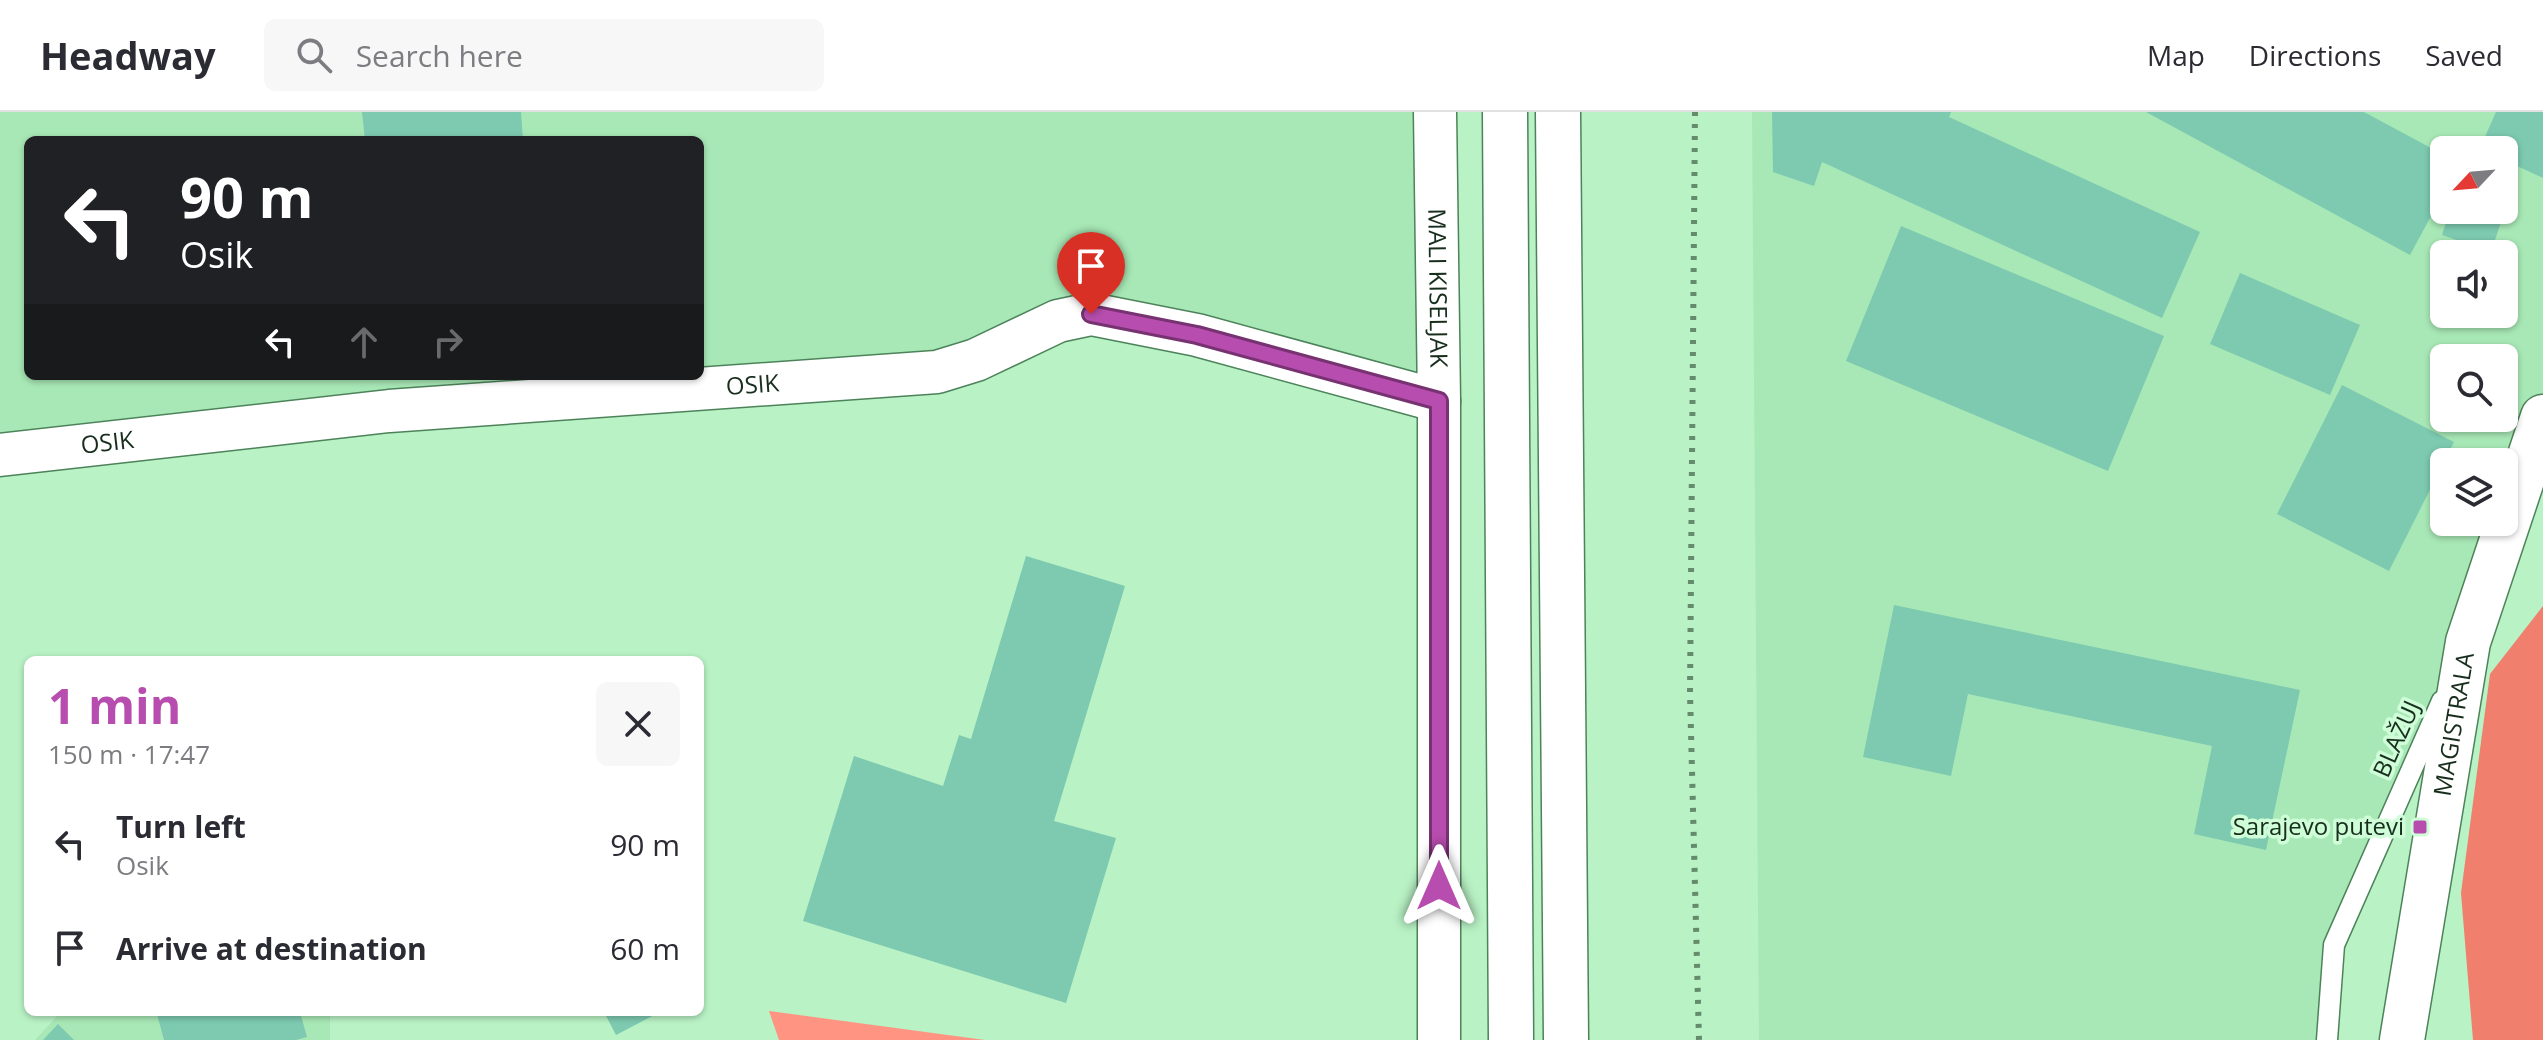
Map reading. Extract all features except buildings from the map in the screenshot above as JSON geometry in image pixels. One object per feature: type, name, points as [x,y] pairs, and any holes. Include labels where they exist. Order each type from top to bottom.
[{"type":"main road","points":[[1505,112],[1511,1040]]},
{"type":"main road","points":[[1558,112],[1566,1040]]},
{"type":"main road","name":"MAGISTRALA","points":[[2402,1040],[2468,642],[2543,417]]},
{"type":"street","name":"MALI KISELJAK","points":[[1435,112],[1439,401],[1439,1040]]},
{"type":"street","name":"OSIK","points":[[0,455],[389,411],[937,372],[976,360],[1058,321],[1091,314],[1197,335],[1439,401]]},
{"type":"lane","name":"BLAŽUJ","points":[[2327,1040],[2334,945],[2468,642]]},
{"type":"shaded area","points":[[0,112],[1439,112],[1439,401],[1106,316],[1004,347],[704,379],[704,136],[24,136],[24,380],[697,380],[0,455]]},
{"type":"shaded area","points":[[1752,112],[2538,112],[2543,115],[2543,430],[2518,501],[2518,448],[2430,448],[2430,536],[2506,536],[2468,642],[2334,945],[2327,1040],[1759,1040]]},
{"type":"shaded area","points":[[2543,606],[2543,1040],[2473,1040],[2461,893],[2490,674]]},
{"type":"shaded area","points":[[769,1011],[985,1040],[779,1040]]},
{"type":"shaded area","points":[[57,1016],[330,1016],[330,1040],[35,1040]]},
{"type":"railway","points":[[1695,112],[1690,693],[1699,1040]]},
{"type":"place","name":"Sarajevo putevi","points":[[2420,827]]},
{"type":"route","points":[[1091,314],[1197,335],[1439,401],[1439,886]]}]
